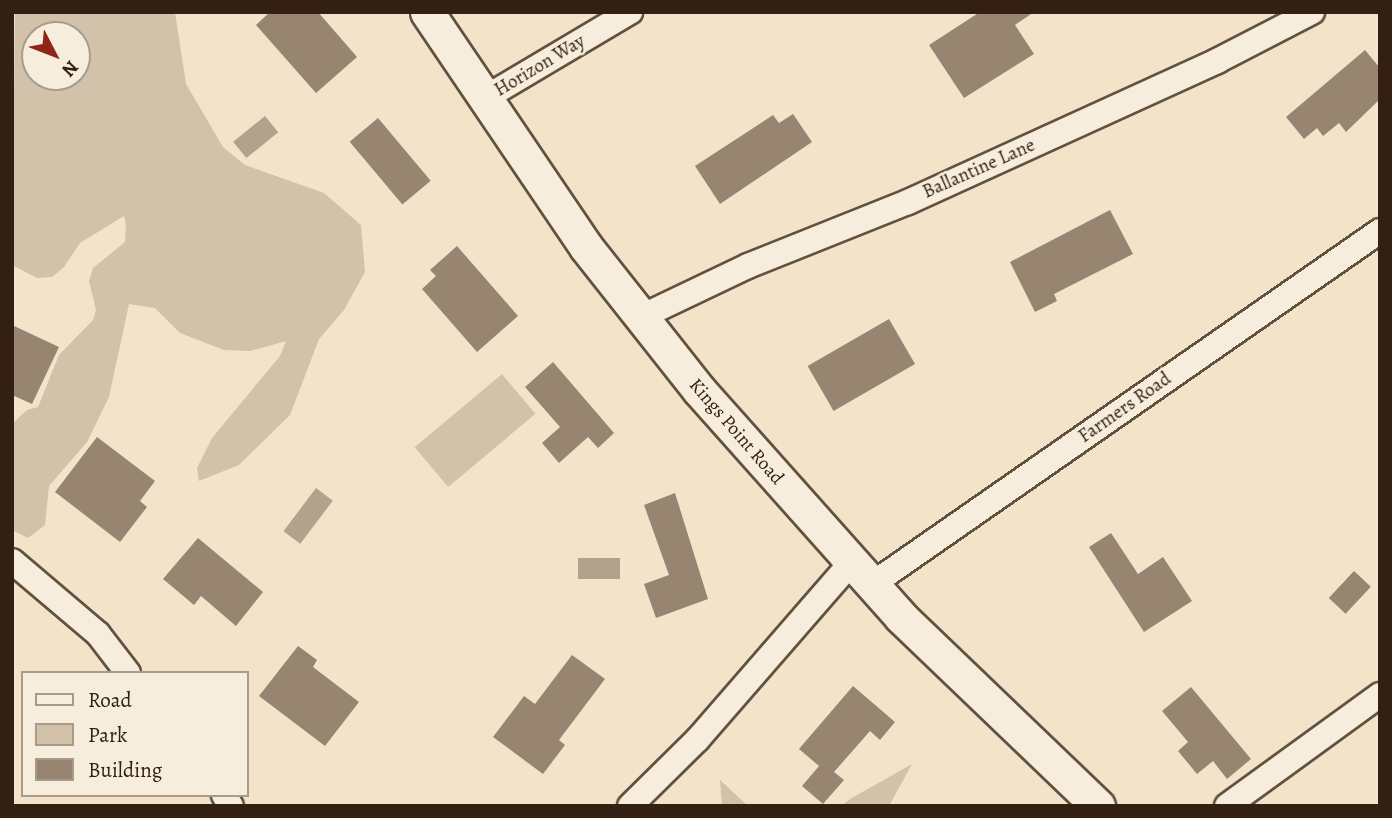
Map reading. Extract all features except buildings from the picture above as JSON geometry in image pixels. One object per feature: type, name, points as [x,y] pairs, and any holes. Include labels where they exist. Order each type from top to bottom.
[{"type":"main road","name":"Kings Point Road","points":[[427,12],[586,247],[641,317],[861,574],[994,711],[1098,806]]},
{"type":"street","name":"Horizon Way","points":[[485,98],[630,12]]},
{"type":"street","name":"Ballantine Lane","points":[[641,317],[1130,101],[1312,12]]},
{"type":"street","name":"Farmers Road","points":[[630,806],[861,574],[1380,231]]},
{"type":"street","points":[[12,561],[98,634],[126,671]]},
{"type":"street","points":[[1227,806],[1380,695]]},
{"type":"green space","points":[[15,12],[175,12],[186,84],[223,147],[245,165],[324,193],[361,225],[365,272],[344,310],[319,339],[290,415],[239,465],[199,481],[197,468],[212,438],[280,356],[286,341],[250,351],[224,350],[180,333],[155,308],[129,304],[109,397],[87,442],[49,486],[45,525],[28,538],[12,530],[12,424],[27,410],[38,407],[59,355],[93,320],[96,310],[89,281],[93,268],[125,242],[124,216],[80,243],[64,267],[52,277],[37,278],[12,265]]},
{"type":"green space","points":[[502,374],[535,414],[448,487],[415,447]]},
{"type":"green space","points":[[912,764],[889,806],[841,806],[850,799]]},
{"type":"green space","points":[[720,780],[748,806],[722,806]]},
{"type":"shaded area","points":[[265,116],[278,132],[246,158],[233,142]]},
{"type":"shaded area","points":[[316,488],[333,501],[300,544],[284,531]]},
{"type":"shaded area","points":[[578,558],[620,558],[620,579],[578,579]]}]
